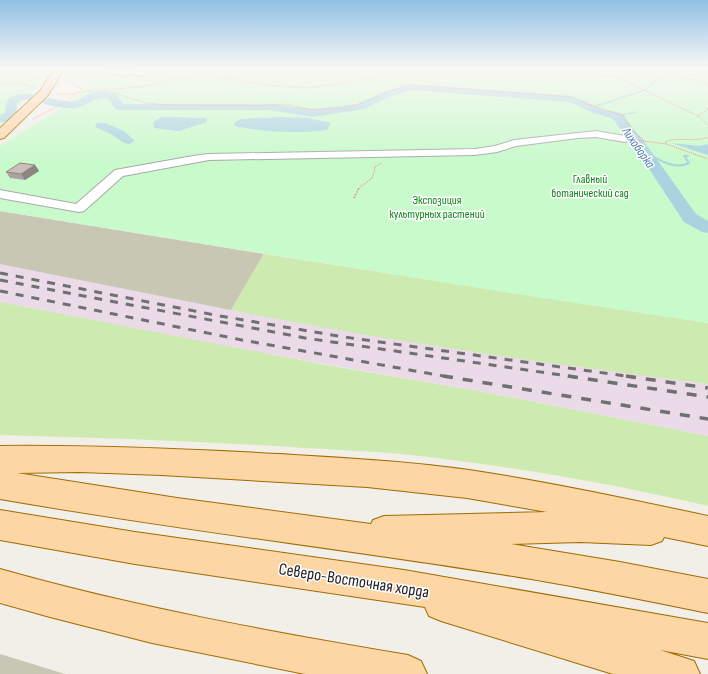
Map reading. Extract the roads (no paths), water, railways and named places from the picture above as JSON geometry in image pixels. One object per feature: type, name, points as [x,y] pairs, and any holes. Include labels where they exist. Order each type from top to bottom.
[{"type":"main road","points":[[0,135],[36,99]]},
{"type":"main road","points":[[0,460],[80,459],[161,461],[367,473],[467,484],[572,502],[708,531]]},
{"type":"main road","points":[[0,485],[98,502],[519,561],[708,596]]},
{"type":"main road","name":"Северо-Восточная хорда","points":[[0,525],[72,539],[361,580],[525,606],[708,641]]},
{"type":"main road","points":[[322,533],[455,529],[509,530],[621,528],[708,537]]},
{"type":"main road","points":[[361,580],[588,649],[680,674]]},
{"type":"main road","points":[[0,586],[53,602],[175,629],[302,655],[408,674]]},
{"type":"lane","points":[[0,194],[79,208],[119,173],[193,159],[209,157],[475,152],[497,149],[514,143],[596,134],[625,139]]},
{"type":"water","points":[[162,117],[206,118],[207,122],[179,131],[154,128],[153,122]]},
{"type":"water","points":[[282,117],[308,118],[331,123],[327,130],[304,132],[268,131],[234,126],[235,122],[241,119]]},
{"type":"water","points":[[97,123],[105,123],[124,131],[135,141],[129,144],[124,143],[111,134],[95,127]]},
{"type":"water","points":[[671,143],[700,146],[708,144],[708,155]]},
{"type":"waterway","name":"Лихоборка","points":[[0,119],[10,115],[12,111],[12,102],[16,99]]},
{"type":"waterway","name":"Лихоборка","points":[[45,99],[57,104],[78,104],[86,99]]},
{"type":"waterway","name":"Лихоборка","points":[[114,99],[119,107],[270,107],[313,113],[360,107],[376,99]]},
{"type":"waterway","name":"Лихоборка","points":[[573,99],[598,111],[617,116],[643,150],[690,218],[708,228]]},
{"type":"waterway","points":[[590,108],[616,99]]},
{"type":"waterway","points":[[617,116],[637,112]]},
{"type":"waterway","points":[[643,150],[653,157],[671,165],[683,165],[689,163],[684,156],[688,156]]},
{"type":"railway","points":[[0,273],[220,316],[344,337],[630,377]]},
{"type":"railway","points":[[0,280],[305,338],[575,377]]},
{"type":"railway","points":[[0,291],[242,340],[447,377]]},
{"type":"railway","points":[[443,376],[447,377]]},
{"type":"railway","points":[[568,376],[708,397]]},
{"type":"railway","points":[[447,377],[708,419]]},
{"type":"railway","points":[[630,377],[708,388]]},
{"type":"park label","name":"Главный ботанический сад","points":[[590,186]]},
{"type":"park label","name":"Экспозиция культурных растений","points":[[437,207]]}]
